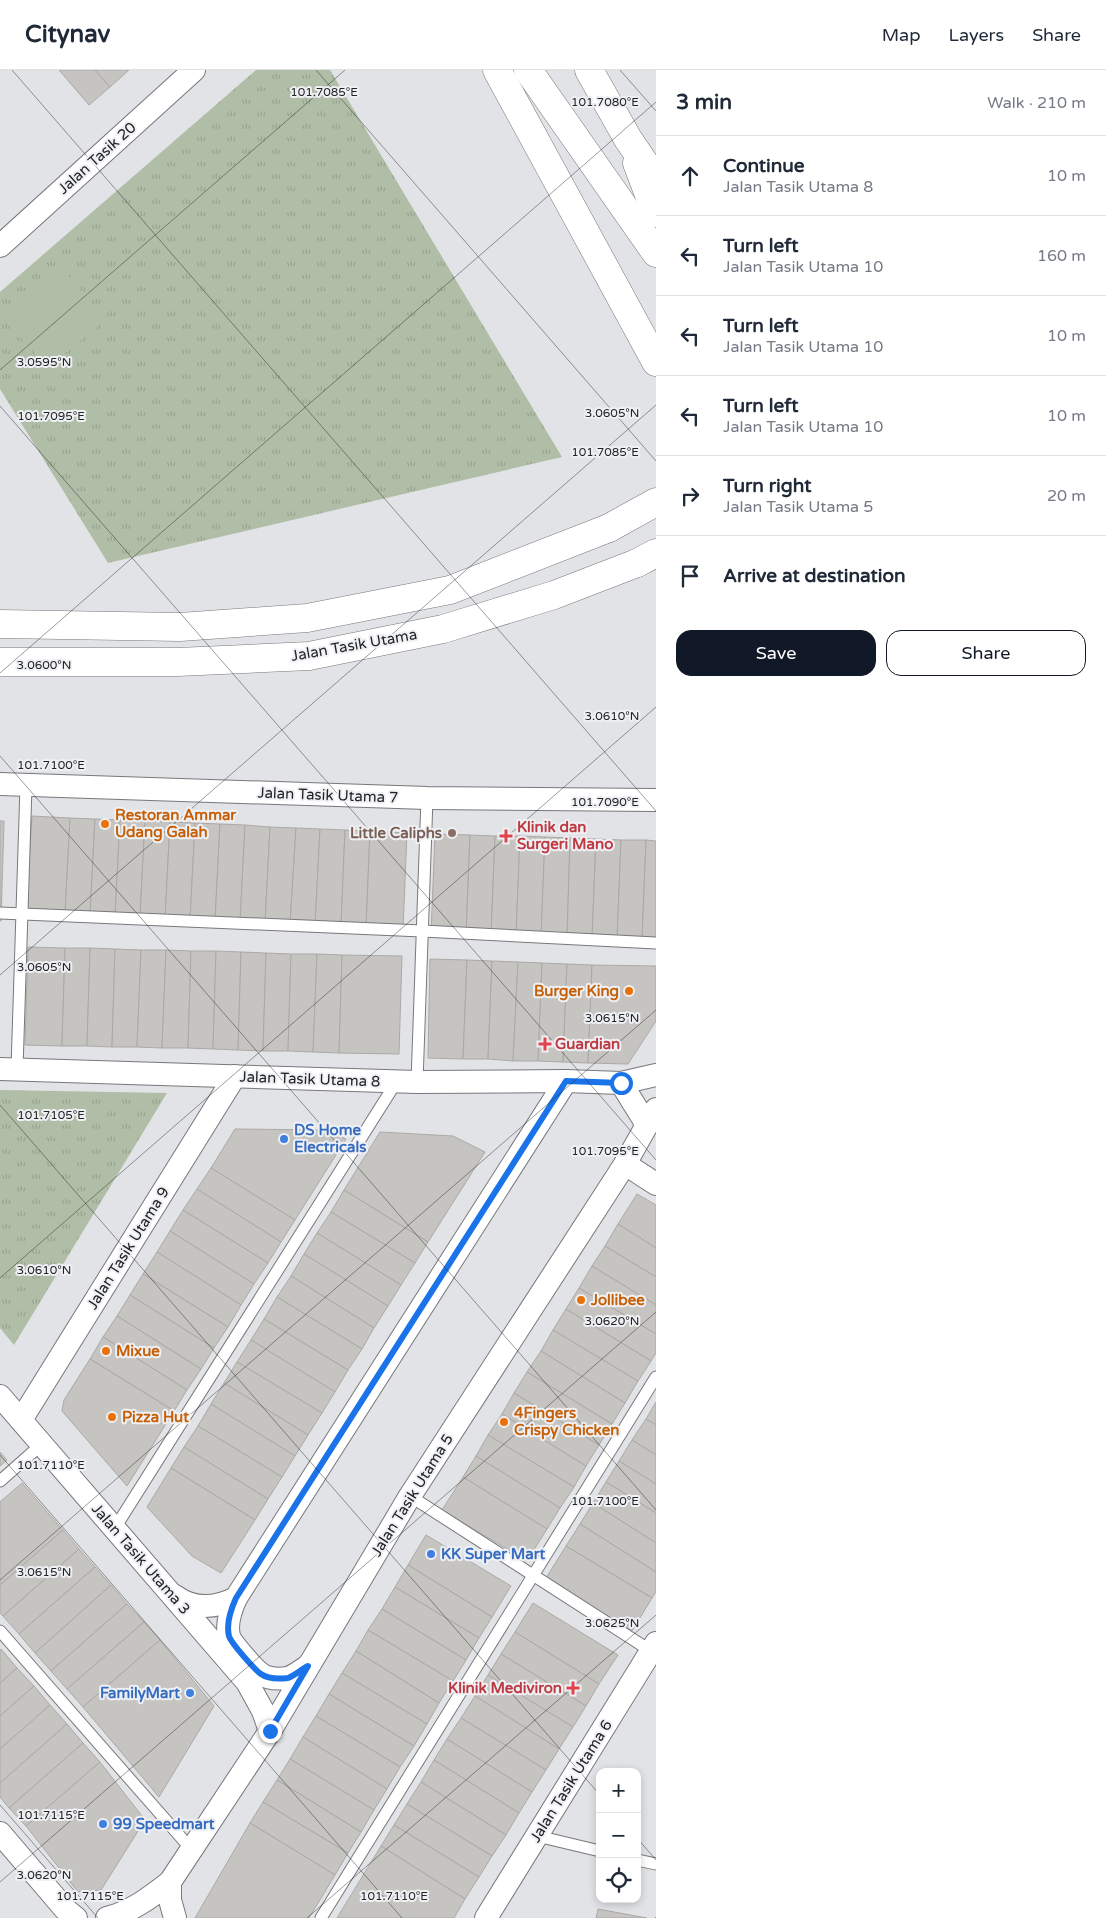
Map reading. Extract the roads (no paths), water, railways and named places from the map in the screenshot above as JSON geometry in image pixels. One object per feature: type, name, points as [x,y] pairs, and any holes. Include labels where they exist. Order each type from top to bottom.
[{"type":"main road","points":[[497,70],[656,362]]},
{"type":"main road","points":[[528,70],[656,253]]},
{"type":"main road","points":[[588,70],[628,139],[656,180]]},
{"type":"main road","points":[[628,139],[656,213]]},
{"type":"main road","points":[[0,624],[180,626],[307,618],[450,590],[609,528],[656,502]]},
{"type":"main road","name":"Jalan Tasik Utama","points":[[0,662],[178,662],[309,656],[443,629],[554,595],[646,558]]},
{"type":"street","name":"Jalan Tasik 20","points":[[0,246],[194,70]]},
{"type":"street","name":"Jalan Tasik Utama 7","points":[[0,784],[427,798],[656,800]]},
{"type":"street","name":"Jalan Tasik Utama 8","points":[[8,1069],[407,1082],[566,1081],[621,1083],[656,1075]]},
{"type":"street","name":"Jalan Tasik Utama 9","points":[[21,1420],[235,1076]]},
{"type":"street","points":[[308,1666],[289,1678],[273,1678],[261,1675],[232,1644],[229,1637],[228,1629],[236,1598],[566,1081]]},
{"type":"street","points":[[621,1083],[651,1117]]},
{"type":"street","name":"Jalan Tasik Utama 5","points":[[106,1918],[133,1908],[153,1896],[170,1882],[192,1850],[270,1731],[410,1496],[624,1164],[651,1117]]},
{"type":"street","points":[[624,1164],[656,1184]]},
{"type":"street","name":"Jalan Tasik Utama 3","points":[[0,1396],[246,1682],[263,1711],[270,1731]]},
{"type":"street","points":[[171,1593],[180,1600],[203,1606],[214,1606],[236,1598]]},
{"type":"street","name":"Jalan Tasik Utama 6","points":[[486,1918],[653,1647]]},
{"type":"street","points":[[0,1833],[65,1909],[76,1918]]},
{"type":"street","points":[[170,1882],[170,1900],[176,1918]]},
{"type":"lane","points":[[8,1069],[22,913],[26,786]]},
{"type":"lane","points":[[115,1528],[407,1082],[422,931],[427,798]]},
{"type":"lane","points":[[0,913],[656,943]]},
{"type":"lane","points":[[322,1918],[656,1377]]},
{"type":"lane","points":[[0,1481],[42,1444]]},
{"type":"lane","points":[[410,1496],[533,1576],[653,1647]]},
{"type":"lane","points":[[0,1631],[192,1850]]},
{"type":"lane","points":[[537,1836],[596,1850]]},
{"type":"lane","points":[[641,1861],[656,1864]]},
{"type":"place","name":"Restoran Ammar Udang Galah","points":[[105,824]]},
{"type":"place","name":"Little Caliphs","points":[[452,833]]},
{"type":"place","name":"Klinik dan Surgeri Mano","points":[[506,836]]},
{"type":"place","name":"Burger King","points":[[629,991]]},
{"type":"place","name":"Guardian","points":[[545,1044]]},
{"type":"place","name":"DS Home Electricals","points":[[284,1139]]},
{"type":"place","name":"Jollibee","points":[[581,1300]]},
{"type":"place","name":"Mixue","points":[[106,1351]]},
{"type":"place","name":"Pizza Hut","points":[[112,1417]]},
{"type":"place","name":"4Fingers Crispy Chicken","points":[[504,1422]]},
{"type":"place","name":"KK Super Mart","points":[[431,1554]]},
{"type":"place","name":"Klinik Mediviron","points":[[573,1688]]},
{"type":"place","name":"FamilyMart","points":[[190,1693]]},
{"type":"place","name":"99 Speedmart","points":[[103,1824]]}]
